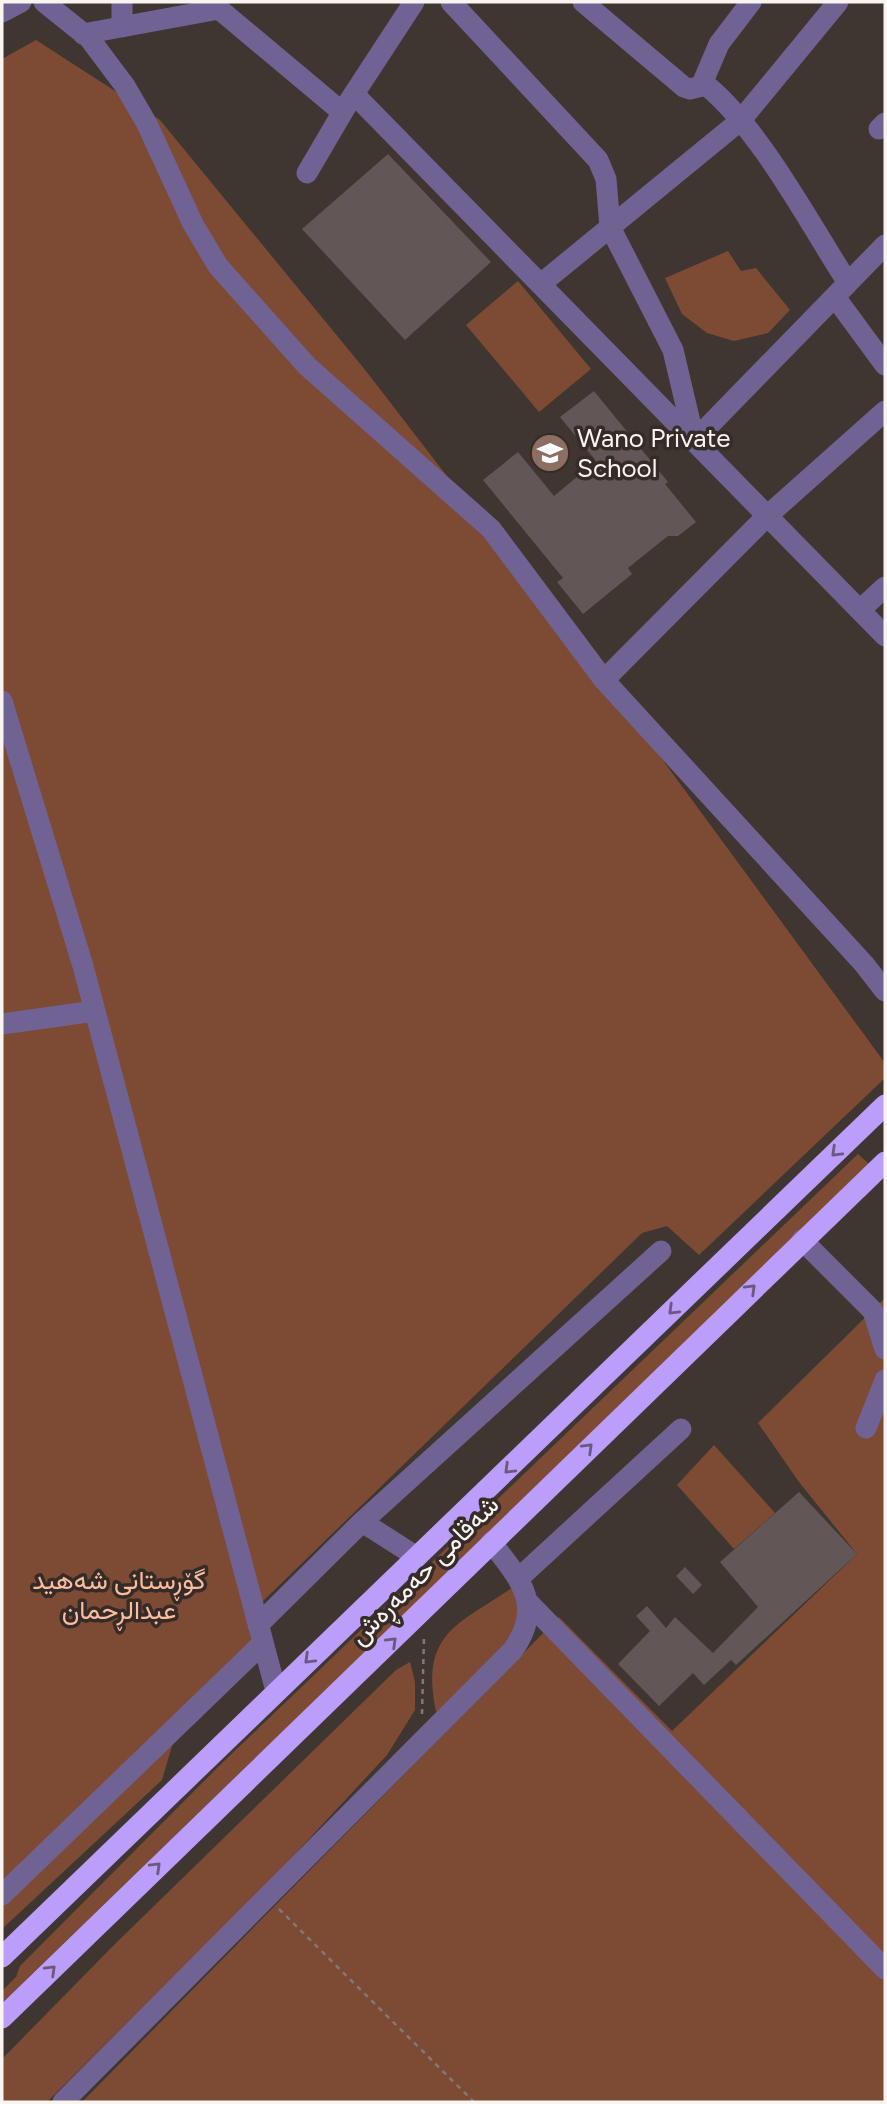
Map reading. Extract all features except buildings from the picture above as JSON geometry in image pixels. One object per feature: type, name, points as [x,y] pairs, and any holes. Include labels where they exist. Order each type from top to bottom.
[{"type":"highway","name":"شەقامی حەمەڕەش","points":[[2,1957],[885,1105]]},
{"type":"highway","name":"شەقامی حەمەڕەش","points":[[2,2018],[885,1162]]},
{"type":"street","points":[[2,12],[21,2]]},
{"type":"street","points":[[44,2],[83,34],[106,60],[136,105],[193,224],[218,267],[307,366],[491,529],[604,680],[864,964],[885,991]]},
{"type":"street","points":[[122,2],[122,27]]},
{"type":"street","points":[[307,173],[342,112],[414,2]]},
{"type":"street","points":[[451,2],[598,160],[606,179],[610,227],[673,350],[694,441]]},
{"type":"street","points":[[583,2],[684,87],[690,89],[702,84],[719,44],[751,2]]},
{"type":"street","points":[[542,284],[741,120],[838,2]]},
{"type":"street","points":[[83,34],[219,9],[342,112]]},
{"type":"street","points":[[702,84],[741,120],[885,365]]},
{"type":"street","points":[[355,94],[885,636]]},
{"type":"street","points":[[694,441],[885,245]]},
{"type":"street","points":[[604,680],[766,517],[885,411]]},
{"type":"street","points":[[859,610],[885,587]]},
{"type":"street","points":[[2,701],[95,1011],[276,1691]]},
{"type":"street","points":[[2,1024],[95,1011]]},
{"type":"street","points":[[802,1240],[873,1311],[885,1349]]},
{"type":"street","points":[[2,1895],[260,1634],[362,1522],[661,1251]]},
{"type":"street","points":[[866,1428],[885,1380]]},
{"type":"street","points":[[519,1578],[681,1429]]},
{"type":"street","points":[[362,1522],[416,1558]]},
{"type":"street","points":[[491,1542],[519,1578],[528,1602],[885,1969]]},
{"type":"street","points":[[63,2102],[513,1650],[526,1628],[528,1602]]},
{"type":"path","points":[[422,1721],[423,1612]]},
{"type":"path","points":[[267,1897],[474,2102]]},
{"type":"green space","name":"گۆڕستانی شەهید عبدالڕحمان","points":[[36,40],[160,120],[366,371],[604,680],[885,1063],[885,1078],[699,1255],[667,1226],[642,1233],[261,1603],[255,1645],[182,1712],[162,1780],[2,1929],[2,59]]},
{"type":"green space","points":[[728,251],[741,271],[756,268],[790,310],[768,333],[734,341],[707,333],[682,314],[665,278]]},
{"type":"green space","points":[[518,281],[591,369],[539,412],[466,325]]},
{"type":"green space","points":[[858,1154],[869,1164],[2,2003],[2,1991],[16,1977],[20,1966],[220,1765]]},
{"type":"green space","points":[[885,1298],[885,2102],[82,2102],[559,1617],[672,1731],[857,1554],[799,1482],[758,1423]]},
{"type":"green space","points":[[714,1445],[775,1513],[734,1549],[677,1485]]},
{"type":"green space","points":[[512,1588],[519,1606],[518,1624],[510,1641],[483,1675],[436,1712],[432,1686],[433,1665],[438,1649],[459,1623]]},
{"type":"green space","points":[[410,1662],[415,1682],[415,1710],[387,1755],[270,1881],[47,2102],[2,2102],[2,2059],[114,1945],[396,1670]]},
{"type":"place","name":"Wano Private School","points":[[550,453]]}]
